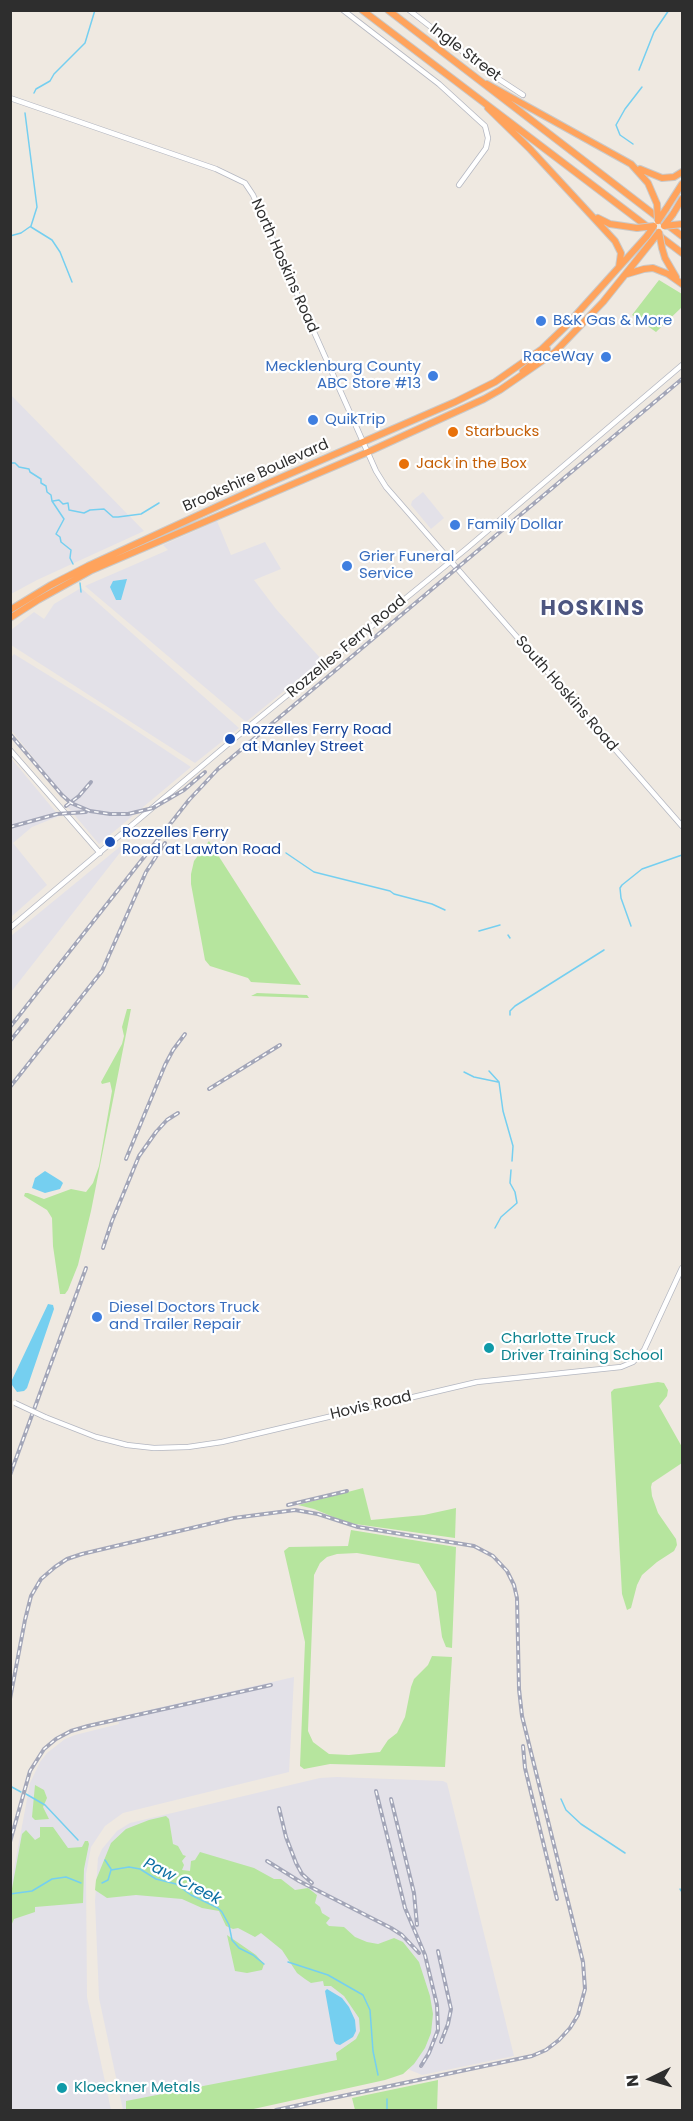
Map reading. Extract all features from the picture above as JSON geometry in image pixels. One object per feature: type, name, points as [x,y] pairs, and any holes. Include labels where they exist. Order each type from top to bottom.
[{"type":"highway","points":[[362,10],[682,253]]},
{"type":"highway","points":[[388,10],[682,236]]},
{"type":"highway","points":[[476,79],[506,93],[631,164],[662,178],[674,177],[682,172]]},
{"type":"highway","points":[[471,91],[530,149],[619,245],[621,253],[619,268]]},
{"type":"highway","points":[[631,164],[648,183],[656,202],[665,258],[681,283]]},
{"type":"highway","name":"Brookshire Boulevard","points":[[659,226],[666,209],[682,184]]},
{"type":"highway","name":"Brookshire Boulevard","points":[[10,618],[92,570],[368,452],[484,399],[510,384],[555,352],[603,302],[627,274],[650,238],[659,226],[673,214],[682,199]]},
{"type":"highway","points":[[593,215],[610,224],[637,228],[682,224]]},
{"type":"highway","name":"Brookshire Boulevard","points":[[10,610],[88,566],[478,392],[512,371],[545,346],[650,238]]},
{"type":"highway","points":[[627,274],[652,268],[661,270],[681,283]]},
{"type":"highway","points":[[510,384],[546,353],[545,346]]},
{"type":"street","points":[[343,10],[480,119],[488,138],[486,148],[459,186]]},
{"type":"street","name":"Ingle Street","points":[[409,10],[494,76],[523,95]]},
{"type":"street","name":"North Hoskins Road","points":[[10,98],[216,169],[245,183],[253,195],[363,442],[386,487],[450,561]]},
{"type":"street","name":"Rozzelles Ferry Road","points":[[10,928],[682,365]]},
{"type":"street","name":"South Hoskins Road","points":[[450,561],[682,826]]},
{"type":"street","points":[[10,750],[100,853]]},
{"type":"street","name":"Hovis Road","points":[[13,1402],[96,1437],[127,1445],[154,1448],[188,1447],[222,1442],[477,1382],[621,1367],[633,1362],[644,1350],[682,1268]]},
{"type":"shaded area","points":[[10,394],[144,531],[11,594]]},
{"type":"shaded area","points":[[423,492],[444,518],[431,529],[411,505],[412,501]]},
{"type":"shaded area","points":[[217,521],[231,555],[265,542],[281,569],[254,580],[276,609],[322,660],[246,722],[85,586],[168,550],[163,545]]},
{"type":"shaded area","points":[[81,588],[239,728],[195,763],[11,645],[11,630],[34,612],[44,619],[54,604]]},
{"type":"shaded area","points":[[14,654],[191,767],[99,844],[66,805],[69,802],[11,730],[10,659]]},
{"type":"shaded area","points":[[11,758],[59,816],[32,827],[13,843],[47,885],[11,917]]},
{"type":"shaded area","points":[[133,836],[11,992],[11,936]]},
{"type":"shaded area","points":[[294,1677],[289,1772],[123,1813],[105,1826],[91,1847],[86,1874],[87,1997],[111,2110],[11,2110],[11,1885],[30,1783],[40,1762],[47,1753],[65,1739],[119,1724],[118,1717]]},
{"type":"shaded area","points":[[320,1778],[447,1783],[514,2056],[422,2075],[376,2056],[150,2110],[123,2110],[99,1998],[95,1901],[98,1858],[102,1849],[117,1831],[130,1823]]},
{"type":"green space","points":[[659,280],[682,294],[682,307],[656,332],[632,315]]},
{"type":"green space","points":[[209,841],[301,985],[251,982],[248,978],[210,966],[205,960],[191,874],[194,861]]},
{"type":"green space","points":[[257,993],[307,995],[309,998],[251,996]]},
{"type":"green space","points":[[127,1009],[131,1009],[91,1211],[78,1265],[68,1290],[65,1294],[60,1294],[53,1246],[52,1218],[47,1210],[24,1196],[28,1193],[44,1199],[71,1189],[86,1192],[93,1183],[99,1166],[112,1091],[110,1082],[102,1084],[101,1082],[122,1044],[124,1036],[122,1027]]},
{"type":"green space","points":[[664,1383],[668,1390],[667,1396],[659,1406],[682,1447],[682,1463],[652,1483],[652,1496],[658,1513],[676,1539],[677,1545],[674,1551],[642,1575],[631,1608],[627,1610],[622,1594],[611,1392],[614,1389]]},
{"type":"green space","points":[[363,1488],[371,1520],[424,1515],[456,1508],[455,1538],[348,1523],[298,1505]]},
{"type":"green space","points":[[351,1530],[456,1547],[452,1648],[446,1647],[442,1637],[436,1592],[419,1564],[357,1553],[327,1557],[320,1563],[314,1575],[308,1731],[313,1742],[329,1754],[380,1752],[388,1740],[397,1733],[405,1717],[414,1679],[428,1665],[432,1656],[452,1657],[445,1767],[330,1764],[304,1769],[300,1766],[305,1642],[284,1551],[289,1547],[348,1546]]},
{"type":"green space","points":[[35,1785],[44,1790],[47,1798],[43,1807],[49,1819],[35,1820],[32,1817]]},
{"type":"green space","points":[[166,1816],[169,1819],[173,1844],[178,1846],[186,1856],[182,1861],[184,1865],[182,1870],[190,1871],[191,1861],[195,1860],[200,1852],[254,1868],[274,1879],[281,1879],[295,1890],[308,1888],[317,1895],[315,1903],[320,1907],[322,1913],[330,1918],[326,1923],[329,1926],[344,1927],[355,1937],[367,1942],[378,1944],[394,1938],[403,1942],[419,1962],[433,2014],[431,2033],[425,2048],[414,2064],[403,2074],[385,2080],[249,2110],[126,2109],[126,2101],[337,2060],[336,2053],[356,2039],[360,2031],[359,2018],[344,1996],[331,1986],[324,1986],[323,1981],[311,1983],[297,1973],[282,1950],[261,1933],[255,1937],[238,1928],[233,1929],[226,1926],[219,1911],[202,1908],[182,1899],[136,1895],[107,1898],[95,1890],[96,1880],[111,1843],[126,1829]]},
{"type":"green space","points":[[40,1827],[53,1827],[68,1848],[82,1847],[85,1841],[88,1841],[83,1903],[35,1907],[35,1912],[14,1919],[11,1926],[11,1894],[22,1834],[26,1830],[35,1840],[40,1837]]},
{"type":"green space","points":[[227,1935],[256,1955],[264,1964],[262,1970],[247,1973],[235,1971]]},
{"type":"green space","points":[[438,2080],[437,2110],[355,2110],[352,2098]]},
{"type":"water","points":[[127,579],[121,600],[116,600],[110,587],[113,581]]},
{"type":"water","points":[[45,1171],[63,1183],[60,1189],[45,1193],[32,1188],[35,1178]]},
{"type":"water","points":[[48,1304],[53,1305],[54,1309],[27,1388],[17,1392],[11,1382]]},
{"type":"water","points":[[327,1989],[342,1998],[355,2020],[356,2031],[353,2037],[340,2045],[334,2041],[325,1991]]},
{"type":"waterway","points":[[34,93],[36,89],[50,81],[54,74],[85,43],[95,10]]},
{"type":"waterway","points":[[639,70],[654,32],[669,10]]},
{"type":"waterway","points":[[633,144],[620,135],[616,125],[642,87]]},
{"type":"waterway","points":[[10,236],[21,233],[31,226],[37,207],[25,113]]},
{"type":"waterway","points":[[31,227],[52,240],[60,252],[72,282]]},
{"type":"waterway","points":[[10,463],[29,469],[46,486],[47,492],[64,519],[56,534],[60,537],[61,542],[71,550],[70,558],[73,564]]},
{"type":"waterway","points":[[53,501],[68,503],[69,510],[84,513],[104,509],[113,517],[141,514],[159,503]]},
{"type":"waterway","points":[[80,583],[81,592]]},
{"type":"waterway","points":[[286,853],[314,872],[390,891],[445,910]]},
{"type":"waterway","points":[[631,926],[621,898],[622,885],[642,869],[682,855]]},
{"type":"waterway","points":[[479,931],[500,925]]},
{"type":"waterway","points":[[510,1015],[510,1011],[515,1006],[604,950]]},
{"type":"waterway","points":[[489,1071],[499,1082],[503,1111],[513,1146],[512,1161]]},
{"type":"waterway","points":[[464,1072],[474,1077],[498,1082]]},
{"type":"waterway","points":[[495,1228],[501,1217],[517,1203],[510,1183],[511,1170]]},
{"type":"waterway","name":"Paw Creek","points":[[10,1786],[21,1792]]},
{"type":"waterway","name":"Paw Creek","points":[[26,1794],[45,1805],[78,1840]]},
{"type":"waterway","points":[[561,1799],[566,1810],[581,1824],[625,1853]]},
{"type":"waterway","name":"Paw Creek","points":[[105,1860],[111,1869]]},
{"type":"waterway","name":"Paw Creek","points":[[111,1870],[129,1867],[140,1869],[156,1879],[176,1884],[191,1895],[218,1908],[229,1925],[232,1940],[239,1948],[264,1964]]},
{"type":"waterway","points":[[102,1883],[108,1880],[111,1870]]},
{"type":"waterway","points":[[10,1894],[32,1891],[52,1879],[66,1877],[81,1883]]},
{"type":"waterway","name":"Paw Creek","points":[[288,1962],[328,1975],[363,1995],[370,2010],[373,2051],[378,2075]]},
{"type":"waterway","name":"Paw Creek","points":[[387,2099],[387,2110]]},
{"type":"railway","points":[[10,1027],[189,800],[218,769],[682,379]]},
{"type":"railway","points":[[10,734],[62,795],[71,803],[90,811],[128,814],[153,808],[184,790],[205,772]]},
{"type":"railway","points":[[66,806],[91,782]]},
{"type":"railway","points":[[10,827],[57,814],[86,812]]},
{"type":"railway","points":[[10,1087],[102,971],[146,872],[165,843]]},
{"type":"railway","points":[[10,1041],[27,1020]]},
{"type":"railway","points":[[126,1159],[165,1065],[185,1034]]},
{"type":"railway","points":[[209,1089],[280,1045]]},
{"type":"railway","points":[[103,1248],[139,1156],[156,1132],[167,1120],[178,1113]]},
{"type":"railway","points":[[10,1475],[86,1268]]},
{"type":"railway","points":[[288,1505],[347,1491]]},
{"type":"railway","points":[[10,1699],[31,1596],[41,1579],[55,1567],[67,1559],[82,1554],[234,1518],[295,1510],[318,1514],[358,1527],[474,1546],[493,1556],[507,1571],[517,1598],[519,1689],[522,1716],[583,1962],[585,1989],[578,2015],[559,2040],[546,2050],[532,2056],[276,2110]]},
{"type":"railway","points":[[10,1842],[30,1771],[44,1749],[56,1739],[88,1726],[271,1685]]},
{"type":"railway","points":[[523,1746],[525,1768],[557,1899]]},
{"type":"railway","points":[[376,1791],[405,1908],[425,1955],[437,2005],[438,2030],[421,2066]]},
{"type":"railway","points":[[391,1799],[414,1893],[417,1925]]},
{"type":"railway","points":[[279,1808],[286,1837],[296,1863],[302,1874],[312,1883]]},
{"type":"railway","points":[[267,1861],[299,1881],[391,1928],[402,1935],[419,1953]]},
{"type":"railway","points":[[438,1951],[451,2009],[441,2042]]},
{"type":"place","name":"B&K Gas & More","points":[[541,321]]},
{"type":"place","name":"RaceWay","points":[[606,357]]},
{"type":"place","name":"Mecklenburg County ABC Store #13","points":[[433,376]]},
{"type":"place","name":"QuikTrip","points":[[313,420]]},
{"type":"place","name":"Starbucks","points":[[453,432]]},
{"type":"place","name":"Jack in the Box","points":[[404,464]]},
{"type":"place","name":"Family Dollar","points":[[455,525]]},
{"type":"place","name":"Grier Funeral Service","points":[[347,566]]},
{"type":"place","name":"Rozzelles Ferry Road at Manley Street","points":[[230,739]]},
{"type":"place","name":"Rozzelles Ferry Road at Lawton Road","points":[[110,842]]},
{"type":"place","name":"Diesel Doctors Truck and Trailer Repair","points":[[97,1317]]},
{"type":"place","name":"Charlotte Truck Driver Training School","points":[[489,1348]]},
{"type":"place","name":"Kloeckner Metals","points":[[62,2088]]},
{"type":"district","name":"HOSKINS","points":[[593,610]]}]
